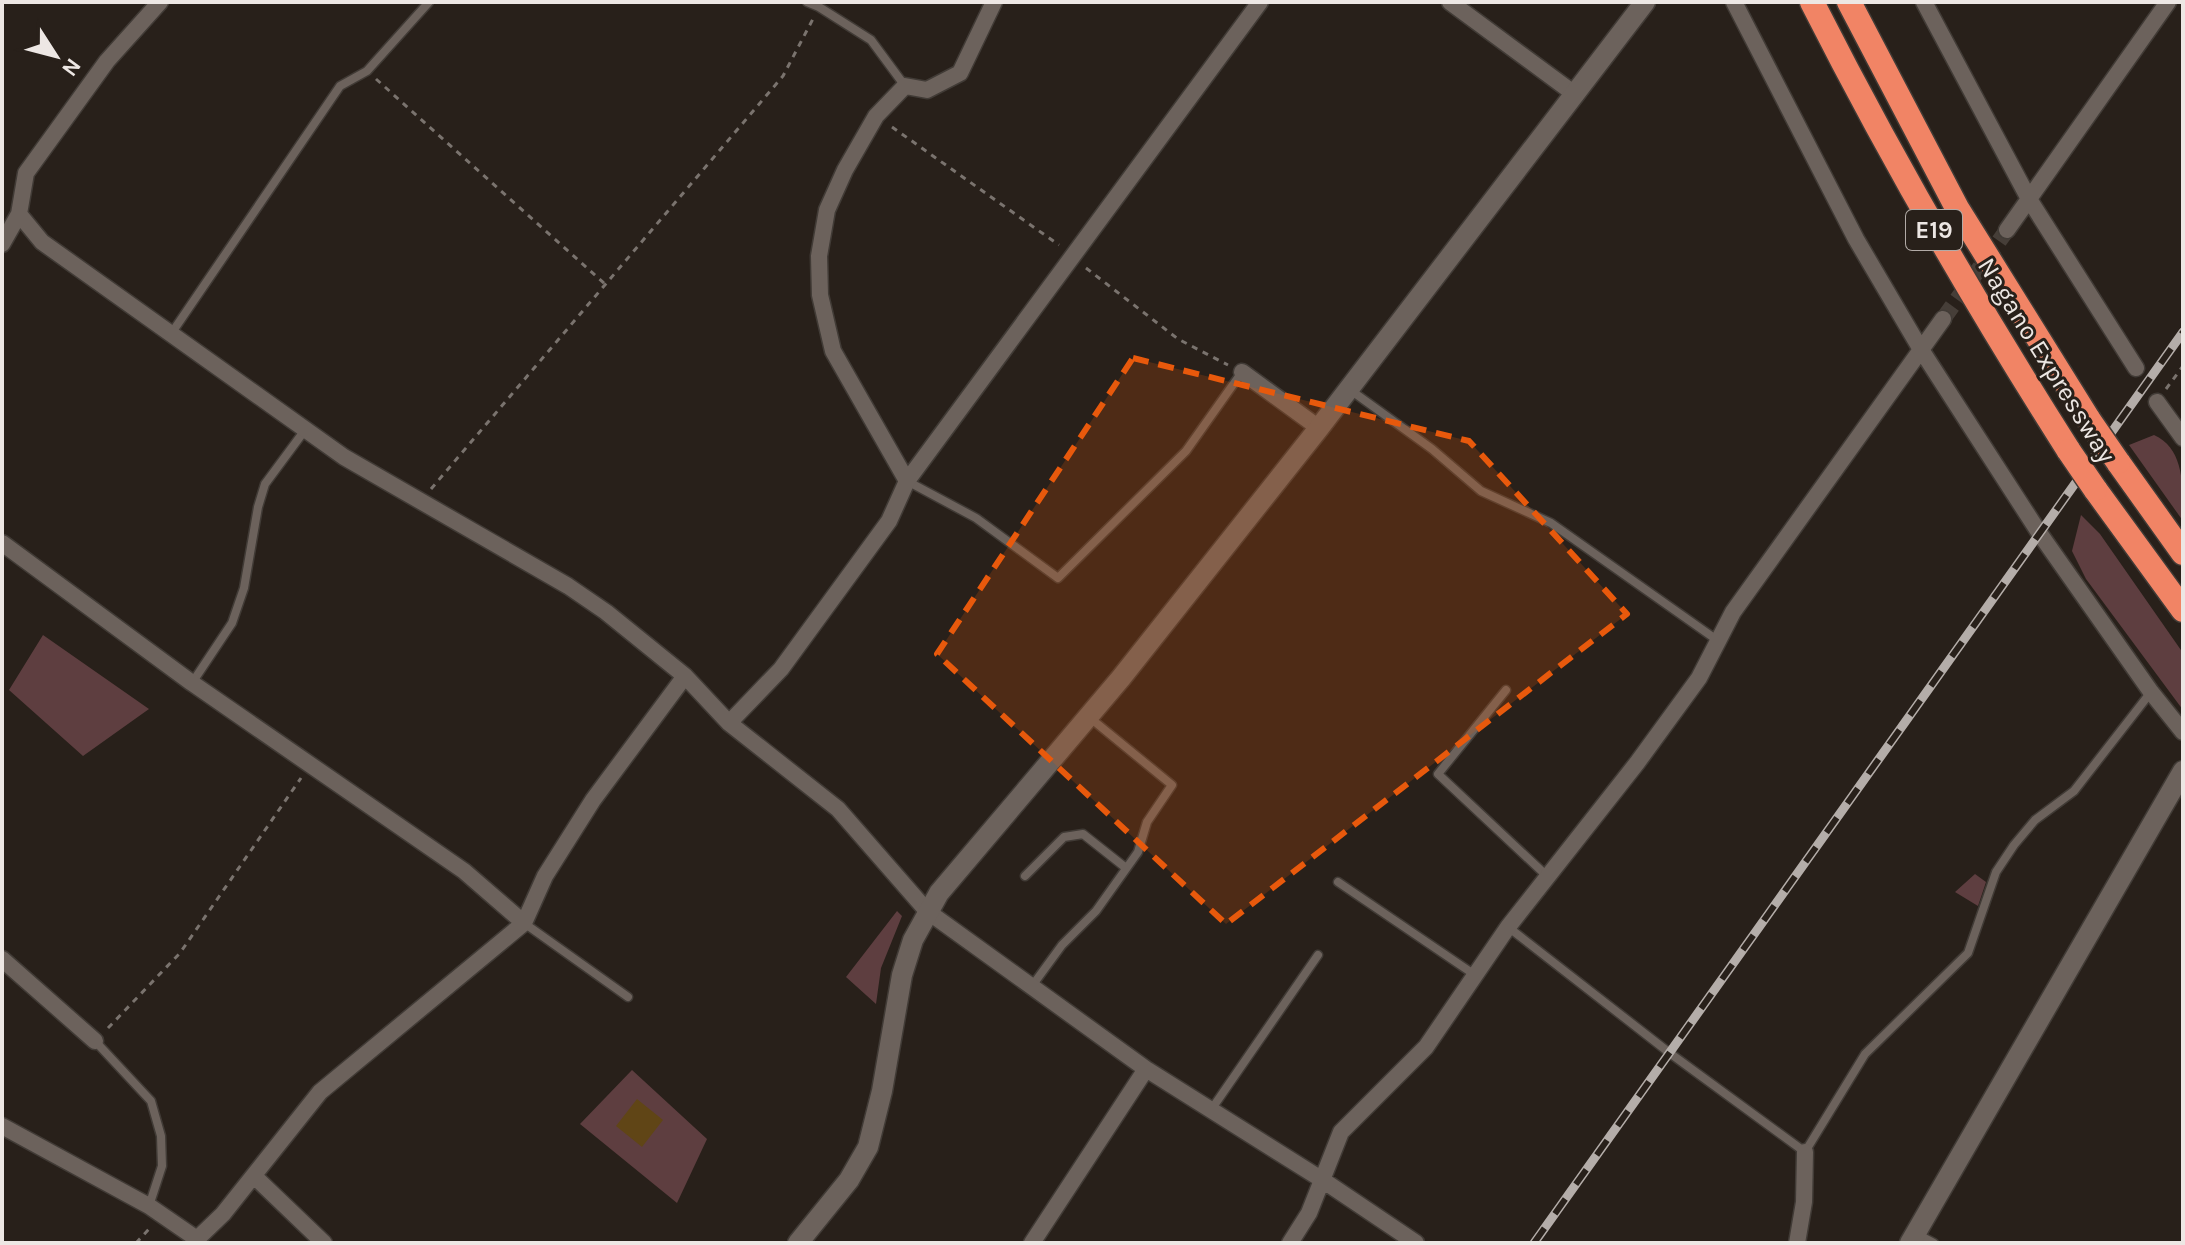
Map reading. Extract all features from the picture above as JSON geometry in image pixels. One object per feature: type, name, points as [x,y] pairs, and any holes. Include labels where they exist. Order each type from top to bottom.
[{"type":"highway","name":"Nagano Expressway","points":[[1812,2],[1870,116],[2000,342],[2069,451],[2183,610]]},
{"type":"highway","name":"Nagano Expressway","points":[[1849,2],[1957,208],[2089,420],[2183,553]]},
{"type":"street","points":[[146,20],[147,2]]},
{"type":"street","points":[[4,234],[19,214],[26,173],[107,61],[160,2]]},
{"type":"street","points":[[907,481],[833,351],[820,295],[819,256],[827,210],[845,170],[876,116],[905,86],[927,90],[960,73],[994,2]]},
{"type":"street","points":[[729,723],[790,657],[889,521],[907,481],[1260,2]]},
{"type":"street","points":[[1450,2],[1576,95]]},
{"type":"street","points":[[798,1243],[849,1180],[868,1147],[882,1091],[902,975],[913,940],[939,893],[1089,716],[1319,428],[1645,2]]},
{"type":"street","points":[[1734,2],[1856,239],[1920,348],[2040,534],[2151,692],[2183,732]]},
{"type":"street","points":[[1924,2],[2029,199],[2136,368]]},
{"type":"street","points":[[2007,230],[2168,2]]},
{"type":"street","points":[[19,214],[42,242],[344,457],[568,586],[606,612],[685,676],[729,723],[838,809],[927,911],[1146,1069],[1416,1243]]},
{"type":"street","points":[[1290,1243],[1309,1213],[1341,1132],[1426,1047],[1508,927],[1637,763],[1699,678],[1733,612],[1943,319]]},
{"type":"street","points":[[1242,372],[1319,428]]},
{"type":"street","points":[[2157,402],[2183,438]]},
{"type":"street","points":[[2,543],[192,683],[464,871],[524,923]]},
{"type":"street","points":[[2,1126],[149,1206],[197,1241],[223,1214],[320,1092],[524,923],[545,876],[593,800],[685,676]]},
{"type":"street","points":[[1920,1240],[2183,771]]},
{"type":"street","points":[[2,959],[95,1041]]},
{"type":"street","points":[[1032,1243],[1146,1069]]},
{"type":"street","points":[[1797,1243],[1804,1202],[1805,1152]]},
{"type":"street","points":[[254,1176],[324,1243]]},
{"type":"lane","points":[[170,334],[340,86],[367,71],[429,2]]},
{"type":"lane","points":[[807,2],[871,40],[905,86]]},
{"type":"lane","points":[[907,481],[976,518],[1058,578],[1186,451],[1242,372]]},
{"type":"lane","points":[[1348,389],[1432,449],[1481,491],[1551,523],[1717,640]]},
{"type":"lane","points":[[192,683],[232,623],[244,588],[265,484],[305,430]]},
{"type":"lane","points":[[1506,690],[1438,774],[1548,877]]},
{"type":"lane","points":[[1508,927],[1671,1054],[1805,1152],[1865,1054],[1968,953],[1996,872],[2014,845],[2035,820],[2074,791],[2151,692]]},
{"type":"lane","points":[[1032,987],[1062,945],[1096,911],[1138,852],[1147,822],[1172,785],[1089,716]]},
{"type":"lane","points":[[1025,876],[1064,837],[1083,834],[1126,868]]},
{"type":"lane","points":[[1338,882],[1476,975]]},
{"type":"lane","points":[[524,923],[628,997]]},
{"type":"lane","points":[[1211,1110],[1318,955]]},
{"type":"lane","points":[[95,1041],[151,1101],[161,1136],[162,1166],[149,1206]]},
{"type":"path","points":[[421,501],[783,76],[819,7]]},
{"type":"path","points":[[367,71],[605,284]]},
{"type":"path","points":[[876,116],[1072,254],[1178,339],[1242,372]]},
{"type":"path","points":[[2157,402],[2183,366]]},
{"type":"path","points":[[95,1041],[180,953],[310,765]]},
{"type":"highlighted area","points":[[1133,358],[1469,441],[1627,614],[1226,924],[937,654]]},
{"type":"shaded area","points":[[2154,435],[2164,441],[2177,459],[2182,483],[2183,521],[2129,445]]},
{"type":"shaded area","points":[[2081,515],[2100,534],[2183,653],[2183,710],[2086,579],[2072,551]]},
{"type":"shaded area","points":[[43,635],[149,709],[83,756],[9,690]]},
{"type":"shaded area","points":[[1975,874],[1986,882],[1978,906],[1955,892]]},
{"type":"shaded area","points":[[897,911],[902,916],[881,968],[876,1004],[846,977]]},
{"type":"shaded area","points":[[632,1070],[707,1139],[677,1203],[580,1124]]},
{"type":"building","points":[[637,1099],[663,1120],[642,1147],[616,1126]]},
{"type":"tunnel","points":[[1943,319],[2007,230]]},
{"type":"railway","points":[[1534,1243],[2183,332]]}]
